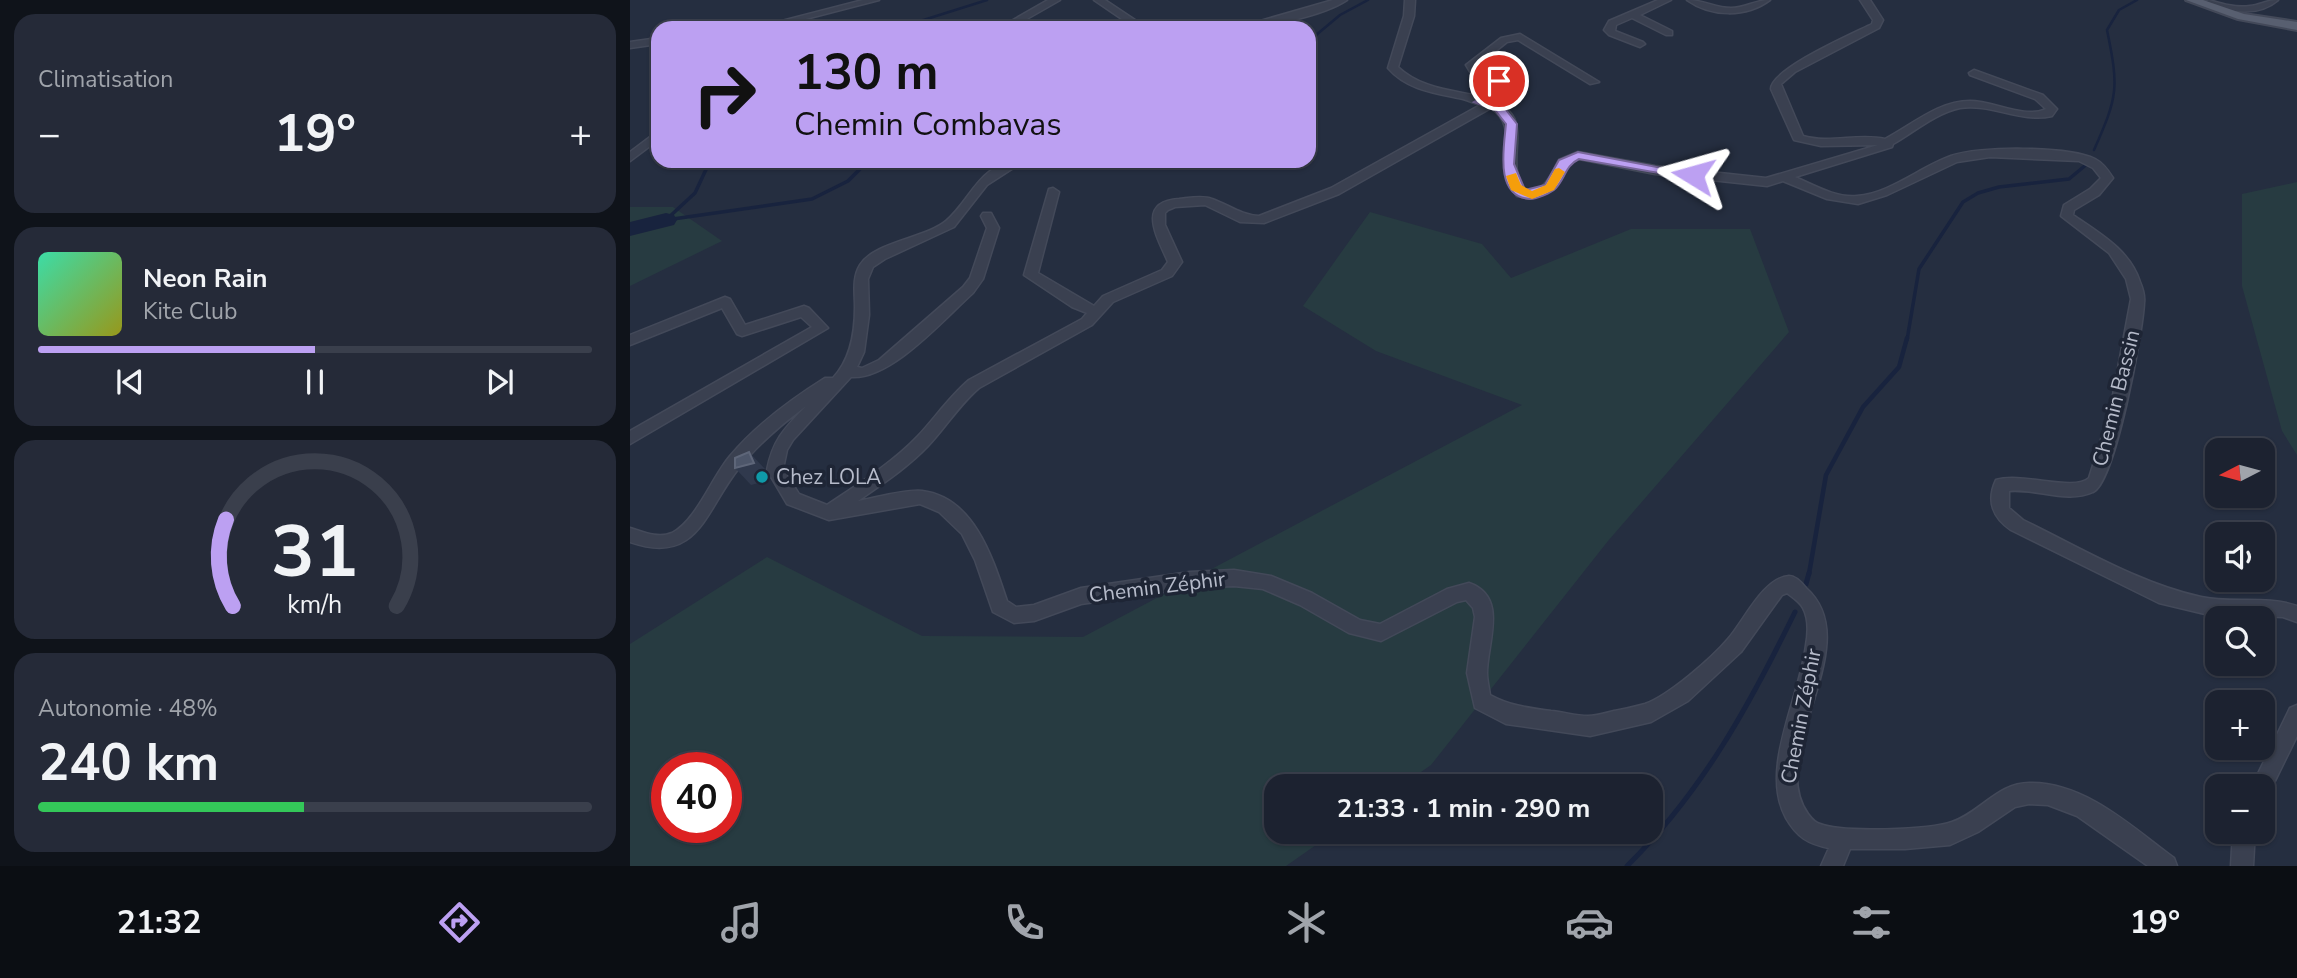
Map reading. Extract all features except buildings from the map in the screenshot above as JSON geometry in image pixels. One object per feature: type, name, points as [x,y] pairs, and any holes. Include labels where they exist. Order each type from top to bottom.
[{"type":"main road","points":[[2195,1],[2242,17],[2297,26]]},
{"type":"street","points":[[788,21],[874,0]]},
{"type":"street","points":[[1016,21],[1055,0]]},
{"type":"street","points":[[1099,0],[1131,21]]},
{"type":"street","points":[[1270,21],[1342,0]]},
{"type":"street","points":[[1410,0],[1408,22],[1393,63],[1398,76],[1424,87],[1485,103],[1507,115],[1512,124],[1508,164],[1515,187],[1521,193],[1532,195],[1550,187],[1563,162],[1578,155],[1616,164],[1767,183],[1847,156],[1882,148],[1927,118],[1960,105],[1985,106],[2029,115],[2048,114],[2052,109],[2039,97],[1974,73]]},
{"type":"street","points":[[1408,22],[1419,19],[1421,0]]},
{"type":"street","points":[[1640,44],[1609,30],[1615,20],[1666,0]]},
{"type":"street","points":[[1692,0],[1725,12],[1735,12],[1765,0]]},
{"type":"street","points":[[1865,0],[1878,20],[1876,26],[1791,70],[1776,83],[1776,89],[1798,138],[1824,145],[1862,141],[1887,143]]},
{"type":"street","points":[[2195,1],[2244,10],[2263,7],[2273,0]]},
{"type":"street","points":[[1631,14],[1669,33]]},
{"type":"street","points":[[1006,168],[983,182],[950,224],[880,256],[867,265],[861,279],[862,315],[857,352],[848,372],[787,436],[779,449],[775,470],[793,499],[829,513],[900,463],[924,440],[958,398],[974,384],[1087,323],[1108,299],[1167,273],[1175,262],[1159,225],[1159,213],[1164,207],[1173,203],[1207,201],[1244,219],[1260,220],[1335,191],[1491,98],[1505,84],[1476,73],[1471,65],[1512,37],[1527,38],[1594,82]]},
{"type":"street","points":[[630,45],[651,42]]},
{"type":"street","points":[[630,158],[651,140]]},
{"type":"street","name":"Chemin Bassin","points":[[1787,178],[1831,195],[1861,200],[1951,160],[1974,154],[2069,156],[2087,159],[2104,170],[2107,178],[2104,184],[2095,195],[2068,208],[2067,216],[2114,250],[2133,279],[2138,299],[2118,411],[2096,481],[2085,489],[2074,491],[2021,483],[2002,485],[1998,499],[2000,508],[2005,517],[2018,525],[2159,595],[2205,606],[2283,609],[2297,614]]},
{"type":"street","points":[[1053,192],[1031,275],[1066,298],[1097,312]]},
{"type":"street","points":[[630,535],[648,543],[662,543],[681,536],[697,520],[749,444],[848,372],[864,373],[884,364],[968,290],[976,279],[993,228],[987,216]]},
{"type":"street","points":[[630,340],[725,302],[742,331],[804,312],[821,328],[813,336],[630,438]]},
{"type":"street","name":"Chemin Zéphir","points":[[829,513],[922,497],[945,508],[968,529],[984,559],[999,606],[1014,615],[1034,613],[1081,596],[1190,579],[1234,578],[1265,581],[1306,599],[1356,627],[1381,633],[1452,595],[1469,591],[1479,597],[1486,610],[1477,677],[1482,701],[1506,714],[1590,726],[1651,712],[1681,694],[1734,646],[1776,589],[1790,584],[1805,591],[1815,607],[1816,622],[1814,662],[1801,722],[1788,760],[1785,790],[1798,821],[1815,835],[1843,840],[1950,834],[2012,796],[2028,793],[2071,800],[2166,866]]},
{"type":"street","points":[[2268,774],[2297,715]]},
{"type":"street","points":[[1832,866],[1843,840]]},
{"type":"shaded area","points":[[2297,182],[2297,455],[2282,431],[2242,286],[2242,194]]},
{"type":"shaded area","points":[[630,207],[673,207],[722,241],[630,286]]},
{"type":"shaded area","points":[[1370,212],[1482,244],[1511,278],[1631,229],[1750,229],[1789,332],[1608,541],[1431,765],[1418,774],[1264,774],[1264,844],[1317,844],[1286,866],[630,866],[630,644],[767,557],[922,636],[1083,637],[1522,405],[1376,351],[1303,306]]},
{"type":"waterway","points":[[920,21],[987,0]]},
{"type":"waterway","points":[[1316,35],[1340,15],[1368,0]]},
{"type":"waterway","points":[[2094,150],[2108,117],[2114,92],[2107,30],[2119,10],[2137,0]]},
{"type":"waterway","points":[[1907,340],[1919,269],[1963,202],[1978,193],[1999,187],[2069,179],[2087,164]]},
{"type":"waterway","points":[[668,218],[695,193],[707,168]]},
{"type":"waterway","points":[[666,220],[812,199],[848,181],[861,168]]},
{"type":"waterway","points":[[630,229],[666,220]]},
{"type":"waterway","points":[[1809,574],[1826,475],[1863,407],[1899,367],[1907,338]]},
{"type":"waterway","points":[[1806,584],[1809,573]]},
{"type":"waterway","points":[[1627,866],[1678,808],[1722,747],[1795,612]]},
{"type":"slow traffic","points":[[1512,176],[1515,187],[1521,193],[1532,195],[1550,187],[1559,172]]},
{"type":"place","name":"Chez LOLA","points":[[762,477]]},
{"type":"route","points":[[1499,81],[1505,84],[1502,90],[1479,102],[1499,108],[1512,124],[1508,164],[1515,187],[1521,193],[1532,195],[1550,187],[1563,162],[1578,155],[1616,164],[1693,175]]}]
